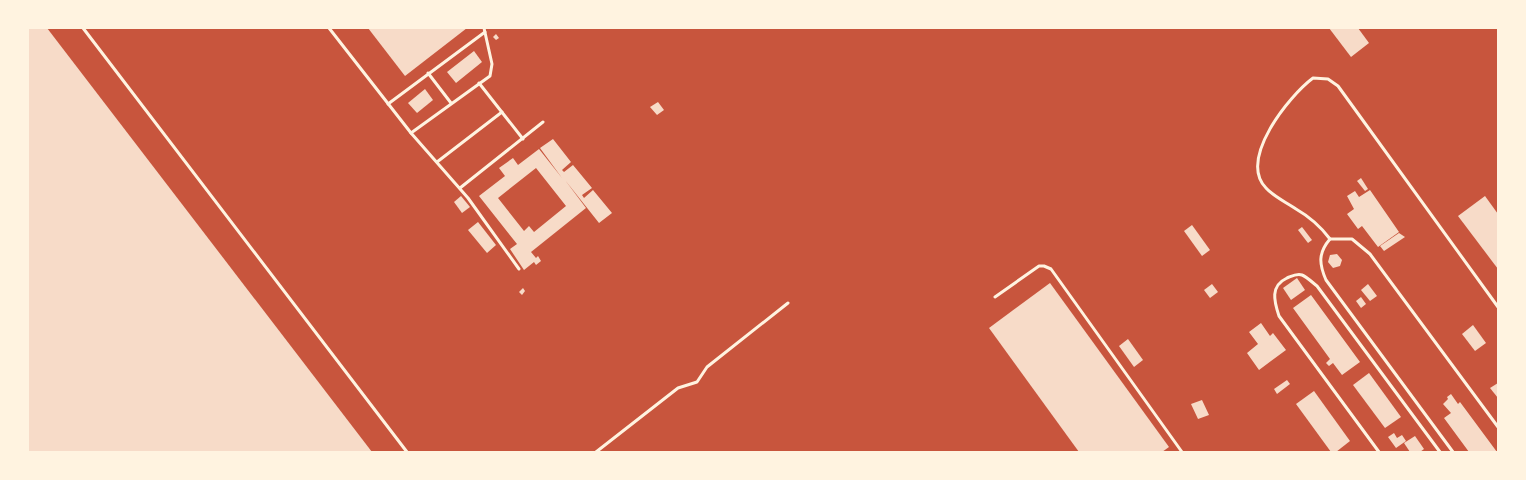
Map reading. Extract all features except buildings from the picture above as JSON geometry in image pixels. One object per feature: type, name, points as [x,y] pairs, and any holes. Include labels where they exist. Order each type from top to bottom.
[{"type":"lane","points":[[84,28],[407,452]]},
{"type":"lane","points":[[329,28],[411,133],[460,188],[519,269]]},
{"type":"lane","points":[[388,104],[484,30],[492,70],[490,76],[411,133]]},
{"type":"lane","points":[[428,74],[451,104]]},
{"type":"lane","points":[[1498,307],[1338,86],[1328,79],[1313,78],[1292,96],[1274,122],[1263,145],[1257,171],[1260,180],[1265,188],[1308,216],[1330,239],[1352,239],[1370,254],[1498,427]]},
{"type":"lane","points":[[479,83],[523,139]]},
{"type":"lane","points":[[437,162],[502,112]]},
{"type":"lane","points":[[460,188],[543,122]]},
{"type":"lane","points":[[1330,239],[1321,254],[1320,262],[1326,280],[1453,452]]},
{"type":"lane","points":[[995,297],[1039,266],[1046,266],[1051,270],[1182,452]]},
{"type":"lane","points":[[1379,452],[1278,316],[1274,294],[1276,287],[1283,280],[1293,275],[1300,274],[1317,286],[1440,452]]},
{"type":"lane","points":[[596,452],[678,388],[697,382],[707,367],[788,303]]}]
